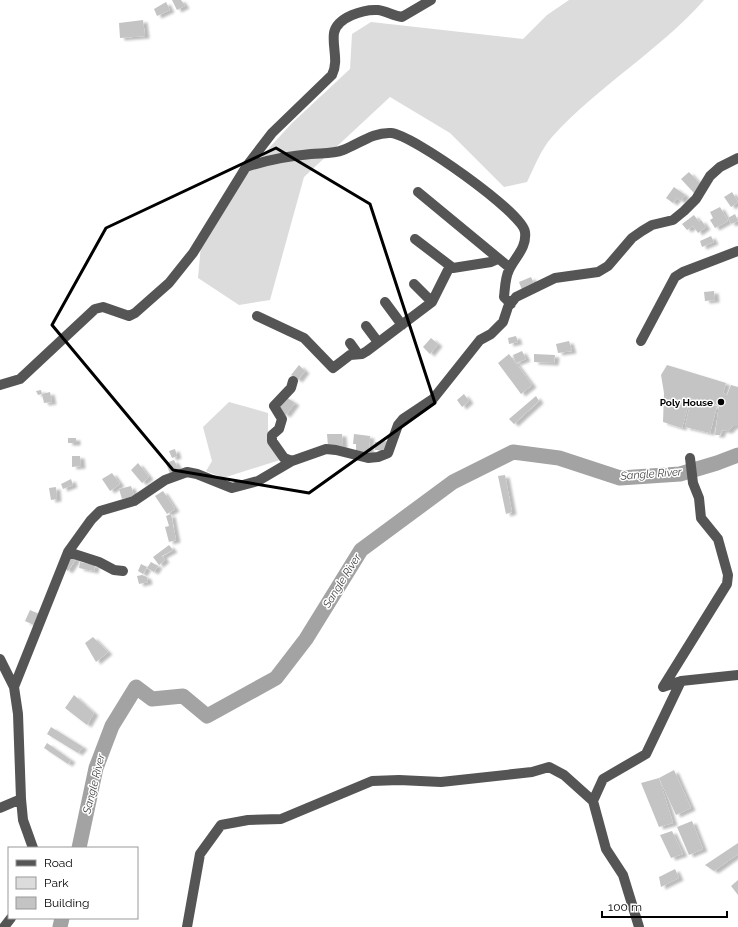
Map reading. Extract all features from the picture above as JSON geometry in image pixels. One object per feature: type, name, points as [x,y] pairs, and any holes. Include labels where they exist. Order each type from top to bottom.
[{"type":"street","points":[[0,385],[20,379],[95,309],[103,307],[129,316],[135,313],[169,283],[193,252],[246,167],[272,133],[332,75],[336,67],[334,31],[340,22],[351,15],[378,10],[402,17],[431,0]]},
{"type":"street","points":[[246,167],[280,157],[333,153],[377,135],[392,133],[404,137],[425,148],[473,181],[519,220],[525,231],[524,242],[522,252],[510,268],[507,276],[504,297],[511,304]]},
{"type":"street","points":[[14,687],[68,552],[91,520],[100,511],[134,501],[165,480],[187,472],[197,474],[232,488],[258,481],[292,461],[326,449],[368,458],[378,457],[388,453],[398,424],[433,399],[480,340],[492,334],[503,322],[511,304],[516,297],[551,280],[598,272],[608,266],[632,238],[652,225],[673,220],[684,211],[696,199],[710,176],[720,167],[738,158]]},
{"type":"street","points":[[418,192],[510,268]]},
{"type":"street","points":[[415,239],[453,268],[491,262],[498,259]]},
{"type":"street","points":[[641,341],[675,277],[683,272],[738,251]]},
{"type":"street","points":[[257,316],[304,338],[333,368],[350,355],[362,354],[432,302],[450,266]]},
{"type":"street","points":[[414,284],[432,302]]},
{"type":"street","points":[[386,302],[402,325]]},
{"type":"street","points":[[366,326],[378,342]]},
{"type":"street","points":[[350,343],[358,354]]},
{"type":"street","points":[[292,461],[284,458],[272,441],[272,434],[279,429],[282,419],[274,406],[291,388],[293,381]]},
{"type":"street","points":[[690,462],[693,483],[698,498],[700,518],[718,539],[728,576],[727,584],[663,687],[681,681],[738,675]]},
{"type":"street","points":[[68,552],[99,562],[114,570],[123,571]]},
{"type":"street","points":[[0,659],[14,687],[18,714],[22,820],[34,847]]},
{"type":"street","points":[[593,800],[603,779],[646,754],[681,681]]},
{"type":"street","points":[[187,927],[200,854],[221,825],[248,820],[281,819],[372,781],[399,780],[441,782],[532,772],[549,767],[564,775],[593,800],[606,849],[624,875],[639,927]]},
{"type":"street","points":[[0,808],[21,799]]},
{"type":"street","points":[[4,927],[10,919]]},
{"type":"highlighted area","points":[[276,148],[370,204],[435,403],[309,493],[173,470],[52,325],[106,228]]},
{"type":"green space","points":[[569,0],[704,0],[668,36],[589,101],[552,137],[544,147],[527,182],[504,187],[450,133],[390,97],[304,177],[270,300],[239,305],[198,278],[201,245],[236,184],[292,123],[350,69],[352,34],[371,22],[523,39],[547,15]]},
{"type":"green space","points":[[229,402],[268,413],[268,438],[280,460],[223,478],[206,471],[212,461],[203,427]]},
{"type":"building","points":[[172,0],[181,0],[185,6],[177,10]]},
{"type":"building","points":[[166,2],[170,10],[157,16],[154,9]]},
{"type":"building","points":[[143,20],[145,36],[120,38],[119,23]]},
{"type":"building","points":[[689,172],[702,186],[694,193],[681,179]]},
{"type":"building","points":[[674,187],[685,195],[681,201],[677,198],[673,203],[666,198]]},
{"type":"building","points":[[732,192],[738,202],[731,207],[724,197]]},
{"type":"building","points":[[720,207],[728,221],[715,228],[710,220],[713,218],[710,212]]},
{"type":"building","points":[[735,214],[738,221],[731,224],[728,218]]},
{"type":"building","points":[[694,215],[699,222],[701,220],[706,227],[698,233],[693,226],[687,230],[682,224]]},
{"type":"building","points":[[711,236],[714,242],[702,247],[700,241]]},
{"type":"building","points":[[531,277],[535,286],[522,290],[519,282]]},
{"type":"building","points":[[714,291],[715,300],[705,301],[704,292]]},
{"type":"building","points":[[516,336],[518,342],[509,344],[508,338]]},
{"type":"building","points":[[431,338],[438,344],[430,354],[423,347]]},
{"type":"building","points":[[569,341],[572,351],[558,353],[556,344]]},
{"type":"building","points":[[522,351],[526,359],[516,363],[513,355]]},
{"type":"building","points":[[509,354],[532,385],[521,394],[498,363]]},
{"type":"building","points":[[534,354],[555,355],[554,363],[534,362]]},
{"type":"building","points":[[299,365],[305,371],[298,380],[291,375]]},
{"type":"building","name":"Poly House","points":[[667,365],[726,383],[723,393],[727,395],[731,385],[738,387],[738,426],[733,426],[728,431],[722,430],[720,435],[715,435],[719,405],[690,398],[682,428],[663,422],[664,393],[661,375]]},
{"type":"building","points":[[41,390],[42,394],[38,395],[36,391]]},
{"type":"building","points":[[50,392],[52,402],[44,403],[42,394]]},
{"type":"building","points":[[464,394],[469,401],[462,407],[457,400]]},
{"type":"building","points":[[536,396],[539,401],[514,424],[509,419]]},
{"type":"building","points":[[286,397],[295,403],[286,415],[277,409]]},
{"type":"building","points":[[691,400],[717,406],[710,433],[685,427]]},
{"type":"building","points":[[327,434],[342,434],[343,446],[328,447]]},
{"type":"building","points":[[354,434],[370,436],[369,452],[356,451],[356,444],[353,444]]},
{"type":"building","points":[[68,438],[76,438],[76,443],[68,443]]},
{"type":"building","points":[[388,441],[388,450],[375,450],[375,442]]},
{"type":"building","points":[[175,449],[177,456],[172,458],[169,451]]},
{"type":"building","points":[[72,456],[80,456],[81,466],[72,467]]},
{"type":"building","points":[[174,460],[179,470],[170,474],[166,463]]},
{"type":"building","points":[[138,463],[149,477],[142,483],[131,470]]},
{"type":"building","points":[[112,473],[120,484],[110,491],[102,479]]},
{"type":"building","points":[[505,475],[512,512],[506,514],[498,476]]},
{"type":"building","points":[[71,479],[73,485],[63,489],[61,484]]},
{"type":"building","points":[[131,486],[134,496],[122,499],[119,489]]},
{"type":"building","points":[[56,487],[57,499],[51,500],[49,488]]},
{"type":"building","points":[[163,491],[175,509],[167,514],[155,496]]},
{"type":"building","points":[[171,514],[176,540],[169,542],[165,527],[169,526],[166,516]]},
{"type":"building","points":[[169,545],[173,550],[162,556],[165,560],[159,565],[153,557]]},
{"type":"building","points":[[71,555],[76,559],[68,571],[63,567]]},
{"type":"building","points":[[80,562],[95,565],[94,571],[79,568]]},
{"type":"building","points":[[151,562],[158,566],[154,572],[147,568]]},
{"type":"building","points":[[141,564],[147,567],[143,574],[138,571]]},
{"type":"building","points":[[142,575],[147,577],[148,582],[139,584],[137,576]]},
{"type":"building","points":[[30,610],[39,614],[34,625],[25,621]]},
{"type":"building","points":[[93,637],[108,652],[96,662],[85,643]]},
{"type":"building","points":[[74,695],[94,713],[87,725],[65,708]]},
{"type":"building","points":[[51,727],[83,747],[78,753],[47,734]]},
{"type":"building","points":[[47,743],[71,760],[68,764],[44,748]]},
{"type":"building","points":[[674,770],[691,808],[676,815],[659,778]]},
{"type":"building","points":[[659,778],[673,823],[659,827],[641,783]]},
{"type":"building","points":[[692,821],[703,849],[689,855],[677,827]]},
{"type":"building","points":[[672,831],[683,854],[671,858],[660,835]]},
{"type":"building","points":[[738,843],[738,854],[714,871],[705,865]]},
{"type":"building","points":[[675,869],[679,878],[661,887],[659,877]]},
{"type":"building","points":[[738,880],[738,895],[731,886]]},
{"type":"waterway","name":"Sangle River","points":[[79,847],[96,768],[112,726],[136,687],[152,699],[183,696],[207,716],[276,678],[306,639],[361,550],[453,482],[513,452],[559,458],[620,478],[680,474],[738,455]]},
{"type":"waterway","name":"Sangle River","points":[[60,927],[62,919]]},
{"type":"place","name":"Poly House","points":[[721,402]]}]
